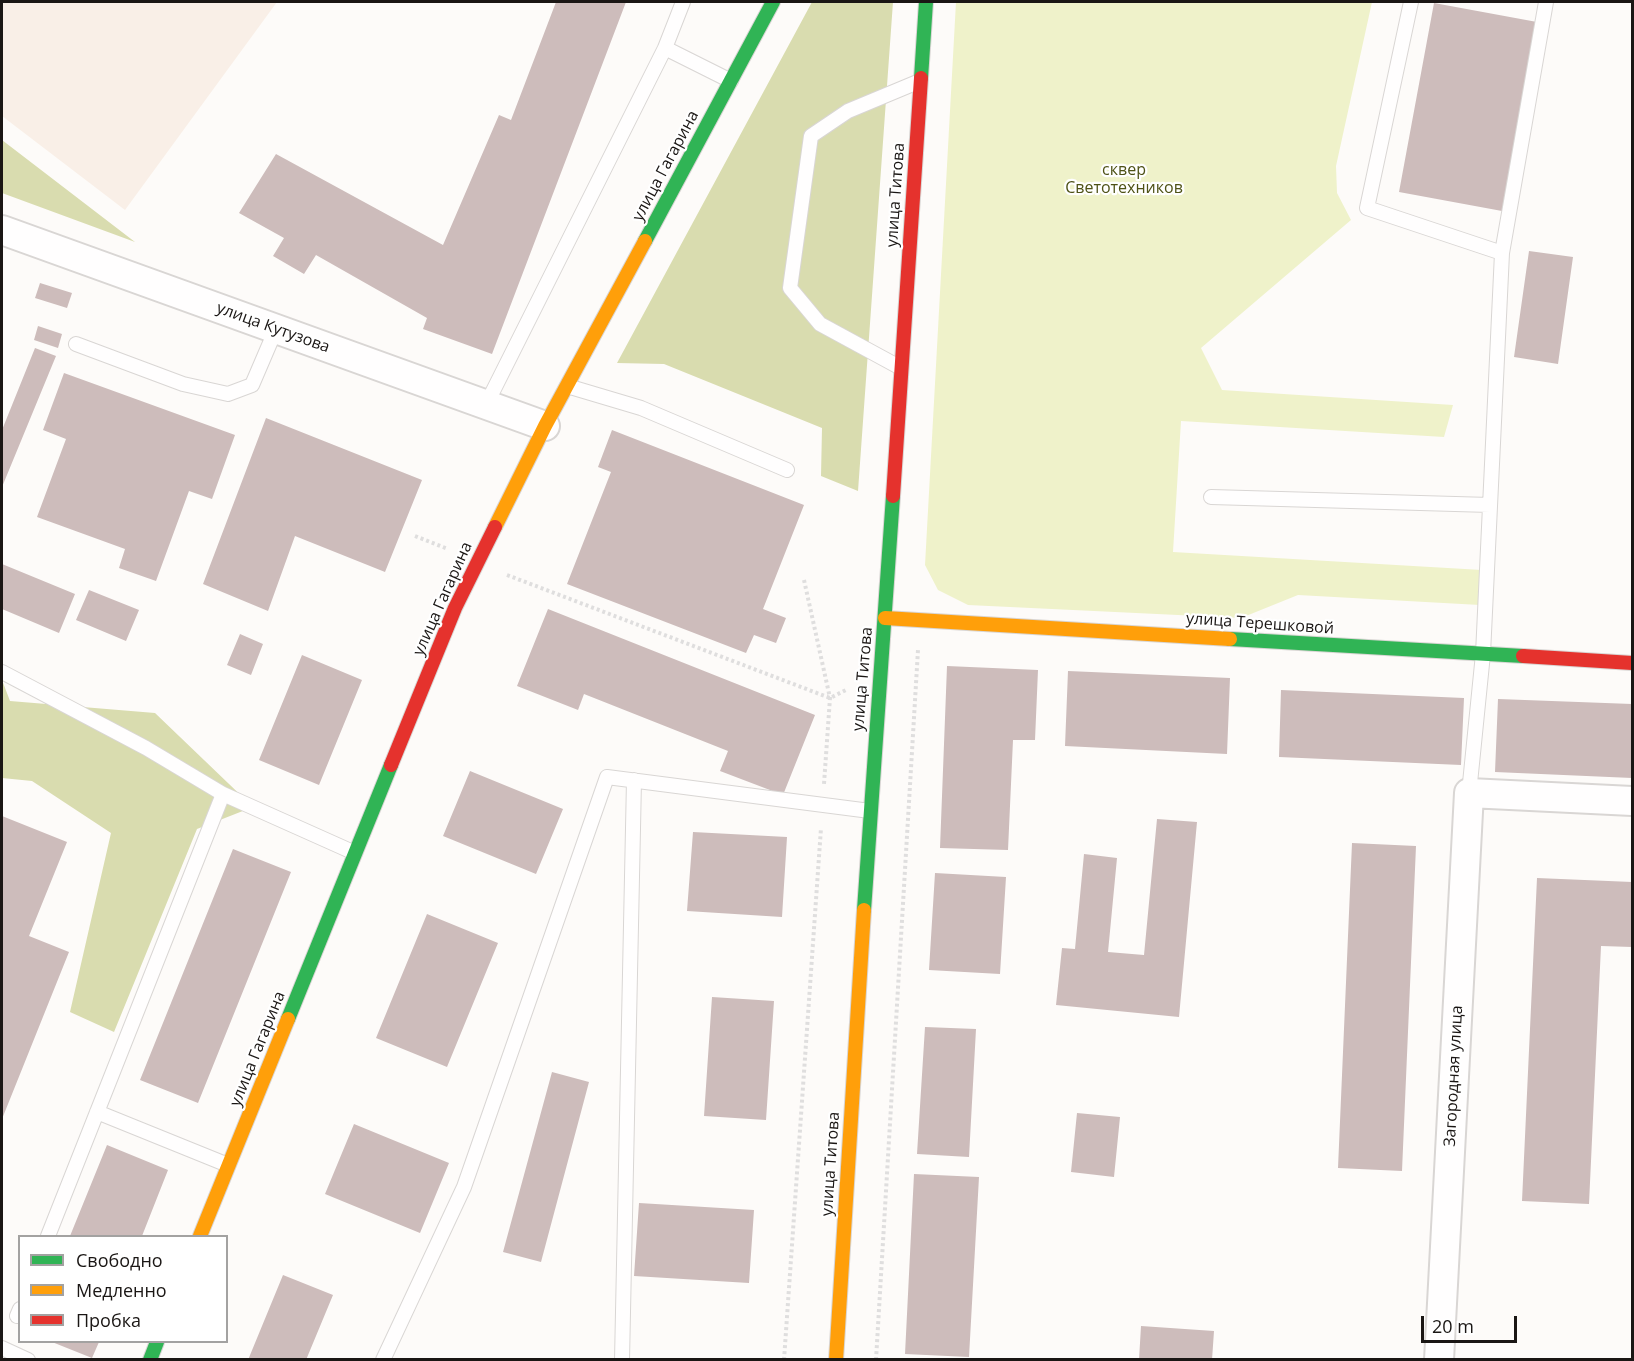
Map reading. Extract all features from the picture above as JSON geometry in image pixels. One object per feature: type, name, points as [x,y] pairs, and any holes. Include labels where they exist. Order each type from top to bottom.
[{"type":"main road","name":"улица Гагарина","points":[[200,1235],[454,608],[545,426],[772,2]]},
{"type":"main road","name":"улица Титова","points":[[836,1359],[870,811],[926,2]]},
{"type":"main road","name":"улица Терешковой","points":[[885,618],[1632,663]]},
{"type":"main road","points":[[150,1359],[156,1343]]},
{"type":"street","name":"улица Кутузова","points":[[2,230],[545,426]]},
{"type":"street","points":[[1469,793],[1632,801]]},
{"type":"street","name":"Загородная улица","points":[[1439,1359],[1469,793]]},
{"type":"lane","points":[[486,405],[665,48],[683,2]]},
{"type":"lane","points":[[1411,2],[1367,208],[1502,253]]},
{"type":"lane","name":"Загородная улица","points":[[1469,793],[1482,654],[1502,253],[1546,2]]},
{"type":"lane","points":[[665,48],[731,81]]},
{"type":"lane","points":[[902,368],[820,324],[790,288],[811,136],[848,111],[921,81]]},
{"type":"lane","points":[[75,344],[183,384],[228,394],[252,385],[276,329]]},
{"type":"lane","points":[[567,386],[641,408],[787,471]]},
{"type":"lane","points":[[1211,497],[1490,505]]},
{"type":"lane","points":[[2,672],[146,748],[222,794],[355,853]]},
{"type":"lane","points":[[383,1359],[464,1187],[607,777],[870,811]]},
{"type":"lane","points":[[622,1359],[634,780]]},
{"type":"lane","points":[[48,1235],[222,794]]},
{"type":"lane","points":[[97,1112],[228,1165]]},
{"type":"lane","points":[[2,1348],[28,1359]]},
{"type":"path","points":[[415,536],[542,590],[830,698]]},
{"type":"path","points":[[784,1359],[830,698],[804,580]]},
{"type":"path","points":[[876,1359],[919,619]]},
{"type":"shaded area","points":[[2,2],[277,2],[125,210],[2,116]]},
{"type":"green space","points":[[812,2],[893,2],[858,491],[821,476],[822,428],[664,364],[617,363]]},
{"type":"green space","name":"сквер Светотехников","points":[[956,2],[1372,2],[1336,166],[1337,193],[1351,220],[1201,348],[1222,390],[1453,405],[1444,437],[1181,421],[1173,552],[1482,570],[1480,605],[1298,595],[1241,618],[968,605],[938,590],[925,565]]},
{"type":"green space","points":[[2,140],[135,242],[2,193]]},
{"type":"green space","points":[[2,680],[10,701],[155,713],[253,807],[197,829],[114,1032],[70,1012],[111,833],[32,781],[2,778]]},
{"type":"building","points":[[556,2],[626,2],[492,354],[423,329],[427,318],[316,255],[304,274],[273,256],[284,238],[239,213],[276,154],[443,245],[499,115],[511,120]]},
{"type":"building","points":[[1434,3],[1537,22],[1502,211],[1399,192]]},
{"type":"building","points":[[1529,251],[1573,257],[1558,364],[1514,357]]},
{"type":"building","points":[[40,283],[72,293],[67,308],[35,298]]},
{"type":"building","points":[[38,326],[62,334],[58,348],[34,340]]},
{"type":"building","points":[[35,348],[56,356],[2,487],[2,430]]},
{"type":"building","points":[[64,373],[235,435],[212,499],[189,491],[156,581],[119,568],[125,549],[37,517],[66,439],[43,430]]},
{"type":"building","points":[[266,418],[422,480],[385,572],[295,536],[268,611],[203,584]]},
{"type":"building","points":[[612,430],[804,505],[763,609],[786,618],[776,643],[754,635],[746,653],[567,584],[611,472],[598,467]]},
{"type":"building","points":[[2,564],[75,594],[59,633],[2,609]]},
{"type":"building","points":[[89,590],[139,610],[126,641],[76,620]]},
{"type":"building","points":[[548,609],[815,715],[783,795],[720,771],[728,751],[584,694],[578,710],[517,686]]},
{"type":"building","points":[[240,634],[263,644],[251,675],[227,665]]},
{"type":"building","points":[[302,655],[362,680],[319,785],[259,760]]},
{"type":"building","points":[[947,666],[1038,670],[1035,740],[1013,740],[1008,850],[940,848]]},
{"type":"building","points":[[1068,671],[1230,678],[1227,754],[1065,746]]},
{"type":"building","points":[[1281,690],[1464,698],[1461,765],[1279,757]]},
{"type":"building","points":[[1498,699],[1632,704],[1632,778],[1495,772]]},
{"type":"building","points":[[470,771],[563,809],[536,874],[443,836]]},
{"type":"building","points":[[2,816],[67,842],[29,936],[69,952],[2,1119]]},
{"type":"building","points":[[1157,819],[1197,822],[1179,1017],[1056,1005],[1062,948],[1075,949],[1084,854],[1117,858],[1108,952],[1144,955]]},
{"type":"building","points":[[693,832],[787,837],[782,917],[687,911]]},
{"type":"building","points":[[1352,843],[1416,846],[1402,1171],[1338,1168]]},
{"type":"building","points":[[233,849],[291,872],[198,1103],[140,1080]]},
{"type":"building","points":[[935,873],[1006,877],[1000,974],[929,970]]},
{"type":"building","points":[[1537,878],[1632,882],[1632,947],[1601,946],[1589,1204],[1522,1201]]},
{"type":"building","points":[[427,914],[498,943],[447,1067],[376,1038]]},
{"type":"building","points":[[712,997],[774,1001],[766,1120],[704,1116]]},
{"type":"building","points":[[925,1027],[976,1029],[969,1157],[917,1154]]},
{"type":"building","points":[[552,1072],[589,1082],[541,1262],[503,1252]]},
{"type":"building","points":[[1077,1113],[1120,1117],[1114,1177],[1071,1172]]},
{"type":"building","points":[[354,1124],[449,1163],[420,1233],[325,1194]]},
{"type":"building","points":[[107,1145],[168,1170],[142,1235],[70,1235]]},
{"type":"building","points":[[914,1174],[979,1177],[969,1357],[905,1354]]},
{"type":"building","points":[[639,1203],[754,1210],[749,1283],[634,1276]]},
{"type":"building","points":[[283,1275],[333,1295],[306,1360],[248,1360]]},
{"type":"building","points":[[1141,1326],[1214,1331],[1212,1360],[1139,1360]]},
{"type":"building","points":[[54,1343],[99,1343],[92,1358]]},
{"type":"traffic: fast","points":[[645,241],[773,2]]},
{"type":"traffic: fast","points":[[921,78],[926,2]]},
{"type":"traffic: fast","points":[[864,910],[893,496]]},
{"type":"traffic: fast","points":[[1230,639],[1523,656]]},
{"type":"traffic: fast","points":[[288,1019],[391,765]]},
{"type":"traffic: fast","points":[[150,1360],[157,1343]]},
{"type":"traffic: slow","points":[[495,527],[545,426],[645,241]]},
{"type":"traffic: slow","points":[[885,618],[1230,639]]},
{"type":"traffic: slow","points":[[836,1360],[864,910]]},
{"type":"traffic: slow","points":[[200,1235],[288,1019]]},
{"type":"traffic: jam","points":[[893,496],[921,78]]},
{"type":"traffic: jam","points":[[391,765],[455,608],[495,527]]},
{"type":"traffic: jam","points":[[1523,656],[1632,663]]}]
